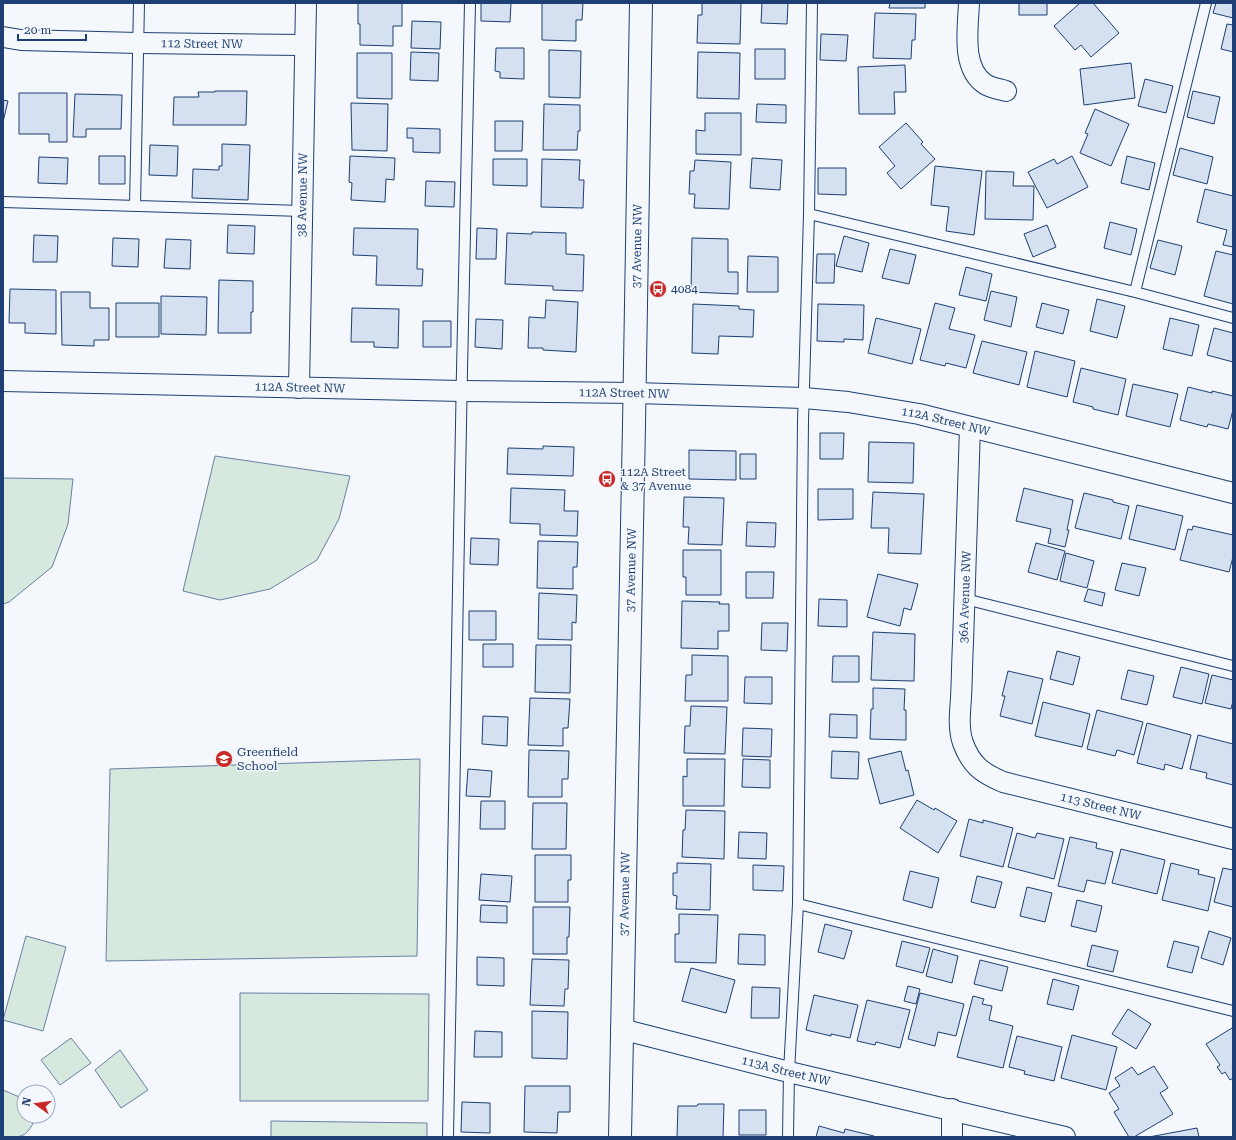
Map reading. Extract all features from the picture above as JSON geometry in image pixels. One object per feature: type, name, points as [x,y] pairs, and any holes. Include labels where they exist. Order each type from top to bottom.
[{"type":"street","name":"38 Avenue NW","points":[[299,388],[306,3]]},
{"type":"street","name":"37 Avenue NW","points":[[620,1137],[641,3]]},
{"type":"street","points":[[969,3],[968,42],[969,60],[972,68],[976,76],[986,85],[1006,91]]},
{"type":"street","name":"112 Street NW","points":[[3,37],[21,40],[305,45]]},
{"type":"street","name":"112A Street NW","points":[[3,381],[299,388],[634,393],[804,398],[848,402],[919,414],[1233,493]]},
{"type":"street","name":"36A Avenue NW","points":[[970,427],[960,729],[968,755],[974,763]]},
{"type":"street","name":"113 Street NW","points":[[974,763],[988,776],[1002,782],[1233,839]]},
{"type":"street","name":"113A Street NW","points":[[621,1029],[789,1072],[952,1109],[1065,1137]]},
{"type":"street","points":[[952,1109],[952,1137]]},
{"type":"lane","points":[[135,206],[138,3]]},
{"type":"lane","points":[[448,1137],[470,3]]},
{"type":"lane","points":[[788,1137],[789,1072],[798,904],[804,398],[809,214],[812,3]]},
{"type":"lane","points":[[1135,292],[1206,3]]},
{"type":"lane","points":[[3,202],[302,212]]},
{"type":"lane","points":[[809,214],[1135,292],[1233,318]]},
{"type":"lane","points":[[965,599],[1233,666]]},
{"type":"lane","points":[[798,904],[1233,1011]]},
{"type":"shaded area","points":[[215,456],[350,476],[339,519],[317,560],[270,589],[220,600],[183,591]]},
{"type":"shaded area","points":[[3,478],[73,479],[68,524],[52,567],[9,602],[3,604]]},
{"type":"shaded area","points":[[420,759],[417,956],[106,961],[110,769]]},
{"type":"shaded area","points":[[26,936],[66,947],[43,1031],[3,1020]]},
{"type":"shaded area","points":[[240,993],[429,994],[428,1101],[240,1101]]},
{"type":"shaded area","points":[[71,1038],[91,1063],[60,1085],[41,1060]]},
{"type":"shaded area","points":[[120,1050],[148,1090],[121,1108],[95,1070]]},
{"type":"shaded area","points":[[3,1090],[16,1096],[16,1124],[33,1124],[29,1130],[23,1135],[3,1137]]},
{"type":"shaded area","points":[[271,1121],[427,1123],[427,1137],[271,1137]]},
{"type":"building","points":[[358,3],[402,3],[402,26],[393,26],[393,46],[360,45]]},
{"type":"building","points":[[481,3],[511,3],[510,22],[481,21]]},
{"type":"building","points":[[542,3],[583,3],[582,20],[576,20],[576,41],[542,40]]},
{"type":"building","points":[[702,3],[741,3],[740,44],[697,43],[698,15],[702,15]]},
{"type":"building","points":[[762,3],[788,3],[787,24],[761,23]]},
{"type":"building","points":[[890,3],[925,3],[925,8],[889,8]]},
{"type":"building","points":[[1019,3],[1047,3],[1047,15],[1019,15]]},
{"type":"building","points":[[1080,3],[1093,3],[1119,33],[1091,57],[1081,45],[1075,50],[1054,26]]},
{"type":"building","points":[[1216,3],[1233,3],[1233,18],[1213,13]]},
{"type":"building","points":[[875,13],[916,14],[915,40],[912,40],[911,59],[873,58]]},
{"type":"building","points":[[412,21],[441,22],[440,49],[411,48]]},
{"type":"building","points":[[1227,24],[1233,25],[1233,52],[1221,49]]},
{"type":"building","points":[[821,34],[848,35],[846,61],[820,60]]},
{"type":"building","points":[[496,48],[524,48],[524,79],[500,78],[500,72],[495,71]]},
{"type":"building","points":[[755,49],[785,49],[785,79],[755,79]]},
{"type":"building","points":[[549,50],[581,51],[580,98],[549,97]]},
{"type":"building","points":[[411,52],[439,53],[438,81],[410,80]]},
{"type":"building","points":[[698,52],[740,53],[739,99],[697,98]]},
{"type":"building","points":[[357,53],[392,53],[392,99],[357,98]]},
{"type":"building","points":[[1131,63],[1135,98],[1084,105],[1080,69]]},
{"type":"building","points":[[905,65],[906,92],[894,92],[895,114],[859,114],[858,67]]},
{"type":"building","points":[[1145,79],[1173,86],[1166,113],[1138,106]]},
{"type":"building","points":[[247,91],[246,125],[173,125],[174,97],[199,97],[198,92]]},
{"type":"building","points":[[1193,91],[1220,97],[1214,124],[1187,117]]},
{"type":"building","points":[[19,93],[67,93],[67,142],[49,142],[49,134],[19,134]]},
{"type":"building","points":[[75,94],[122,95],[121,129],[86,129],[86,137],[73,137]]},
{"type":"building","points":[[3,100],[8,101],[3,122]]},
{"type":"building","points":[[351,103],[388,104],[387,151],[352,150]]},
{"type":"building","points":[[544,104],[580,105],[580,131],[578,131],[577,150],[543,150]]},
{"type":"building","points":[[757,104],[786,105],[786,123],[756,122]]},
{"type":"building","points":[[1095,109],[1129,124],[1111,166],[1080,153],[1088,134],[1085,133]]},
{"type":"building","points":[[705,113],[741,113],[741,155],[696,154],[696,130],[705,131]]},
{"type":"building","points":[[495,121],[523,121],[522,151],[495,151]]},
{"type":"building","points":[[906,123],[923,142],[921,144],[935,159],[901,189],[887,173],[895,166],[879,147]]},
{"type":"building","points":[[407,128],[440,129],[440,153],[413,152],[413,138],[407,138]]},
{"type":"building","points":[[222,144],[250,145],[248,200],[192,198],[193,169],[219,170],[219,166],[222,166]]},
{"type":"building","points":[[150,145],[178,146],[177,176],[149,175]]},
{"type":"building","points":[[1180,148],[1213,157],[1207,184],[1173,175]]},
{"type":"building","points":[[99,156],[125,156],[125,184],[99,184]]},
{"type":"building","points":[[350,156],[395,158],[394,180],[386,179],[385,202],[351,200],[352,183],[349,182]]},
{"type":"building","points":[[1072,156],[1088,187],[1047,208],[1028,172],[1054,159],[1057,164]]},
{"type":"building","points":[[1127,156],[1155,163],[1149,190],[1121,183]]},
{"type":"building","points":[[39,157],[68,158],[67,184],[38,183]]},
{"type":"building","points":[[752,158],[782,160],[780,190],[750,188]]},
{"type":"building","points":[[493,159],[527,159],[527,186],[493,185]]},
{"type":"building","points":[[542,159],[580,160],[579,180],[584,180],[583,208],[541,207]]},
{"type":"building","points":[[695,160],[731,162],[729,209],[694,208],[695,194],[689,194],[690,171],[694,171]]},
{"type":"building","points":[[935,166],[982,171],[974,235],[946,231],[949,207],[931,205]]},
{"type":"building","points":[[818,168],[846,168],[846,195],[818,194]]},
{"type":"building","points":[[986,171],[1014,172],[1013,186],[1034,186],[1033,220],[985,219]]},
{"type":"building","points":[[426,181],[455,182],[454,207],[425,206]]},
{"type":"building","points":[[1205,189],[1233,196],[1233,247],[1223,245],[1227,230],[1197,222]]},
{"type":"building","points":[[1110,222],[1137,229],[1131,255],[1104,248]]},
{"type":"building","points":[[228,225],[255,226],[254,254],[227,253]]},
{"type":"building","points":[[1047,225],[1056,247],[1033,257],[1024,234]]},
{"type":"building","points":[[354,228],[418,229],[417,269],[423,269],[422,286],[376,285],[377,256],[353,255]]},
{"type":"building","points":[[477,228],[497,229],[496,259],[476,259]]},
{"type":"building","points":[[532,232],[566,233],[566,254],[584,255],[583,291],[553,290],[553,286],[505,284],[507,233],[532,234]]},
{"type":"building","points":[[34,235],[58,236],[57,262],[33,262]]},
{"type":"building","points":[[844,236],[869,243],[862,272],[836,266]]},
{"type":"building","points":[[113,238],[139,239],[138,267],[112,266]]},
{"type":"building","points":[[692,238],[728,239],[728,272],[738,272],[738,294],[691,292]]},
{"type":"building","points":[[166,239],[191,240],[190,269],[164,268]]},
{"type":"building","points":[[1158,240],[1182,246],[1175,275],[1150,268]]},
{"type":"building","points":[[890,249],[916,255],[909,284],[882,278]]},
{"type":"building","points":[[1216,251],[1233,255],[1233,304],[1204,296]]},
{"type":"building","points":[[817,254],[835,254],[834,283],[816,283]]},
{"type":"building","points":[[748,256],[778,257],[778,292],[747,292]]},
{"type":"building","points":[[966,267],[992,274],[986,301],[959,295]]},
{"type":"building","points":[[219,280],[253,281],[251,333],[218,333]]},
{"type":"building","points":[[10,289],[56,290],[56,334],[25,333],[25,323],[9,323]]},
{"type":"building","points":[[991,291],[1017,297],[1011,327],[984,320]]},
{"type":"building","points":[[61,292],[90,292],[90,308],[109,308],[109,340],[94,340],[94,346],[62,345]]},
{"type":"building","points":[[161,296],[207,297],[206,335],[161,334]]},
{"type":"building","points":[[1097,299],[1125,306],[1117,338],[1090,331]]},
{"type":"building","points":[[546,300],[578,302],[576,352],[543,350],[543,348],[528,348],[529,317],[545,318]]},
{"type":"building","points":[[116,303],[159,303],[159,337],[116,337]]},
{"type":"building","points":[[935,303],[955,308],[949,329],[975,335],[966,368],[946,363],[945,366],[920,360]]},
{"type":"building","points":[[1042,303],[1069,310],[1063,334],[1036,327]]},
{"type":"building","points":[[693,304],[739,306],[739,309],[754,310],[753,337],[719,336],[718,354],[692,353]]},
{"type":"building","points":[[818,304],[864,305],[863,340],[844,339],[844,342],[817,341]]},
{"type":"building","points":[[352,308],[399,309],[398,348],[374,347],[374,342],[351,342]]},
{"type":"building","points":[[876,318],[921,329],[912,364],[868,353]]},
{"type":"building","points":[[1170,318],[1199,325],[1192,356],[1163,349]]},
{"type":"building","points":[[476,319],[503,320],[502,349],[475,347]]},
{"type":"building","points":[[423,321],[451,321],[451,347],[423,347]]},
{"type":"building","points":[[1214,328],[1233,333],[1233,362],[1207,355]]},
{"type":"building","points":[[982,341],[1027,352],[1019,385],[973,373]]},
{"type":"building","points":[[1035,351],[1075,361],[1067,397],[1027,387]]},
{"type":"building","points":[[1081,368],[1126,379],[1118,415],[1073,402]]},
{"type":"building","points":[[1133,384],[1178,394],[1170,427],[1126,416]]},
{"type":"building","points":[[1188,387],[1233,396],[1233,410],[1228,429],[1208,424],[1207,427],[1180,420]]},
{"type":"building","points":[[820,433],[844,433],[843,459],[820,459]]},
{"type":"building","points":[[869,442],[914,443],[913,483],[868,482]]},
{"type":"building","points":[[543,446],[574,447],[573,476],[507,474],[508,448],[543,449]]},
{"type":"building","points":[[689,450],[736,451],[736,480],[689,479]]},
{"type":"building","points":[[740,454],[756,454],[756,479],[740,479]]},
{"type":"building","points":[[511,488],[565,490],[564,511],[578,511],[577,536],[540,535],[540,524],[510,523]]},
{"type":"building","points":[[1024,488],[1073,500],[1065,547],[1048,543],[1051,529],[1016,521]]},
{"type":"building","points":[[818,489],[853,489],[853,519],[818,520]]},
{"type":"building","points":[[873,492],[924,494],[921,554],[888,553],[889,528],[871,528]]},
{"type":"building","points":[[1084,493],[1113,500],[1113,502],[1129,506],[1121,539],[1075,528]]},
{"type":"building","points":[[684,497],[724,498],[722,545],[688,544],[689,527],[683,527]]},
{"type":"building","points":[[1137,505],[1183,516],[1175,550],[1129,539]]},
{"type":"building","points":[[747,522],[776,523],[775,547],[746,546]]},
{"type":"building","points":[[1193,526],[1233,535],[1233,557],[1229,572],[1180,560],[1188,529],[1192,530]]},
{"type":"building","points":[[471,538],[499,539],[498,565],[470,564]]},
{"type":"building","points":[[538,541],[578,542],[577,567],[573,567],[573,589],[537,588]]},
{"type":"building","points":[[1036,543],[1065,551],[1057,580],[1028,572]]},
{"type":"building","points":[[683,550],[721,550],[721,595],[686,595],[686,577],[683,577]]},
{"type":"building","points":[[1066,553],[1094,561],[1087,588],[1060,581]]},
{"type":"building","points":[[1122,563],[1146,568],[1139,596],[1115,590]]},
{"type":"building","points":[[746,572],[774,572],[773,598],[746,598]]},
{"type":"building","points":[[878,574],[918,584],[911,610],[904,608],[900,626],[867,617]]},
{"type":"building","points":[[1088,589],[1105,593],[1102,606],[1084,601]]},
{"type":"building","points":[[539,593],[577,595],[576,623],[572,622],[572,640],[538,639]]},
{"type":"building","points":[[819,599],[847,600],[847,627],[818,626]]},
{"type":"building","points":[[682,601],[720,602],[719,604],[729,604],[729,631],[718,631],[718,649],[681,648]]},
{"type":"building","points":[[469,611],[496,611],[496,640],[469,640]]},
{"type":"building","points":[[762,623],[788,623],[787,651],[761,650]]},
{"type":"building","points":[[873,632],[915,634],[914,681],[871,680]]},
{"type":"building","points":[[483,644],[513,644],[513,667],[483,667]]},
{"type":"building","points":[[536,645],[571,645],[570,693],[535,692]]},
{"type":"building","points":[[1057,651],[1080,657],[1073,685],[1050,679]]},
{"type":"building","points":[[692,655],[728,656],[728,701],[685,701],[686,675],[692,675]]},
{"type":"building","points":[[833,656],[859,656],[859,682],[832,682]]},
{"type":"building","points":[[1181,667],[1209,674],[1202,704],[1173,697]]},
{"type":"building","points":[[1128,670],[1154,676],[1147,705],[1121,699]]},
{"type":"building","points":[[1008,671],[1043,679],[1032,724],[1000,716],[1005,696],[1002,696]]},
{"type":"building","points":[[1212,675],[1233,680],[1233,701],[1231,709],[1205,703]]},
{"type":"building","points":[[745,677],[772,677],[772,704],[744,703]]},
{"type":"building","points":[[873,688],[905,689],[904,710],[906,710],[906,740],[870,739],[871,709],[873,709]]},
{"type":"building","points":[[530,698],[570,699],[568,728],[563,728],[563,746],[528,745]]},
{"type":"building","points":[[1043,702],[1090,714],[1082,747],[1035,736]]},
{"type":"building","points":[[691,706],[727,707],[725,754],[684,753],[685,726],[690,726]]},
{"type":"building","points":[[1097,710],[1143,722],[1134,755],[1117,750],[1115,756],[1087,749]]},
{"type":"building","points":[[830,714],[857,715],[857,738],[829,737]]},
{"type":"building","points":[[483,716],[508,717],[507,746],[482,744]]},
{"type":"building","points":[[1147,723],[1191,735],[1182,769],[1165,764],[1164,770],[1137,763]]},
{"type":"building","points":[[743,728],[772,729],[771,757],[742,756]]},
{"type":"building","points":[[1198,735],[1233,744],[1233,785],[1206,778],[1207,773],[1190,769]]},
{"type":"building","points":[[529,750],[569,751],[568,779],[562,779],[562,797],[528,797]]},
{"type":"building","points":[[832,751],[859,752],[858,779],[831,778]]},
{"type":"building","points":[[901,751],[906,771],[908,770],[914,795],[880,804],[868,759]]},
{"type":"building","points":[[687,759],[725,759],[724,806],[683,806],[683,776],[687,777]]},
{"type":"building","points":[[743,759],[770,760],[770,788],[742,787]]},
{"type":"building","points":[[468,769],[492,771],[490,797],[466,796]]},
{"type":"building","points":[[917,800],[934,810],[935,808],[957,821],[938,853],[900,828]]},
{"type":"building","points":[[481,801],[505,801],[505,829],[480,829]]},
{"type":"building","points":[[533,803],[567,803],[566,849],[532,849]]},
{"type":"building","points":[[686,810],[725,811],[724,859],[682,857],[683,830],[685,830]]},
{"type":"building","points":[[969,819],[983,823],[983,820],[1013,828],[1003,867],[960,856]]},
{"type":"building","points":[[739,832],[767,833],[766,859],[738,858]]},
{"type":"building","points":[[1017,833],[1035,838],[1037,833],[1064,839],[1054,879],[1008,867]]},
{"type":"building","points":[[1070,837],[1097,843],[1096,848],[1113,852],[1105,884],[1087,880],[1084,892],[1058,886]]},
{"type":"building","points":[[1121,849],[1165,860],[1157,894],[1112,883]]},
{"type":"building","points":[[535,855],[571,855],[571,880],[568,880],[568,902],[535,902]]},
{"type":"building","points":[[677,863],[711,864],[710,910],[676,909],[677,896],[673,895],[673,873],[677,873]]},
{"type":"building","points":[[1171,863],[1199,870],[1198,874],[1215,878],[1208,911],[1162,900]]},
{"type":"building","points":[[753,865],[784,866],[783,891],[753,890]]},
{"type":"building","points":[[1223,868],[1233,870],[1233,907],[1214,902]]},
{"type":"building","points":[[910,871],[939,878],[932,908],[903,900]]},
{"type":"building","points":[[481,874],[512,876],[510,902],[479,900]]},
{"type":"building","points":[[977,876],[1002,882],[995,908],[971,902]]},
{"type":"building","points":[[1027,887],[1052,893],[1045,922],[1020,916]]},
{"type":"building","points":[[1077,900],[1102,906],[1096,932],[1071,926]]},
{"type":"building","points":[[481,905],[507,906],[507,923],[480,922]]},
{"type":"building","points":[[533,907],[570,907],[567,954],[533,954]]},
{"type":"building","points":[[679,914],[718,915],[716,963],[675,962],[675,934],[679,934]]},
{"type":"building","points":[[825,924],[852,931],[844,959],[818,952]]},
{"type":"building","points":[[1209,931],[1231,938],[1223,965],[1201,958]]},
{"type":"building","points":[[739,934],[765,935],[765,965],[738,964]]},
{"type":"building","points":[[902,941],[930,948],[923,973],[896,966]]},
{"type":"building","points":[[1174,941],[1199,947],[1192,973],[1167,967]]},
{"type":"building","points":[[1092,945],[1118,951],[1113,972],[1087,966]]},
{"type":"building","points":[[933,949],[958,956],[952,983],[926,976]]},
{"type":"building","points":[[477,957],[504,958],[504,986],[477,985]]},
{"type":"building","points":[[532,959],[569,960],[568,989],[565,989],[564,1006],[530,1005]]},
{"type":"building","points":[[980,960],[1008,967],[1002,991],[974,984]]},
{"type":"building","points":[[691,968],[735,980],[726,1013],[682,1001]]},
{"type":"building","points":[[1053,979],[1079,986],[1073,1010],[1047,1004]]},
{"type":"building","points":[[908,986],[920,989],[916,1004],[904,1001]]},
{"type":"building","points":[[752,987],[780,988],[779,1018],[751,1018]]},
{"type":"building","points":[[920,993],[964,1004],[956,1036],[938,1032],[935,1046],[908,1039]]},
{"type":"building","points":[[814,995],[858,1005],[850,1038],[831,1034],[831,1036],[806,1030]]},
{"type":"building","points":[[973,996],[984,999],[982,1004],[992,1006],[989,1020],[1013,1026],[1003,1068],[957,1057]]},
{"type":"building","points":[[867,1000],[910,1010],[900,1048],[876,1042],[875,1045],[857,1041]]},
{"type":"building","points":[[1128,1009],[1151,1024],[1136,1049],[1112,1034]]},
{"type":"building","points":[[532,1011],[568,1012],[567,1059],[532,1058]]},
{"type":"building","points":[[1232,1028],[1233,1078],[1230,1080],[1225,1072],[1222,1074],[1217,1067],[1220,1065],[1206,1044]]},
{"type":"building","points":[[475,1031],[502,1032],[502,1057],[474,1057]]},
{"type":"building","points":[[1072,1035],[1117,1047],[1106,1090],[1061,1078]]},
{"type":"building","points":[[1017,1036],[1062,1047],[1054,1081],[1024,1074],[1025,1071],[1009,1067]]},
{"type":"building","points":[[1154,1066],[1168,1088],[1160,1093],[1173,1114],[1134,1137],[1129,1137],[1114,1112],[1119,1109],[1109,1093],[1120,1086],[1115,1078],[1132,1067],[1138,1075]]},
{"type":"building","points":[[525,1086],[570,1086],[570,1112],[558,1112],[557,1133],[524,1132]]},
{"type":"building","points":[[462,1102],[490,1103],[490,1133],[461,1132]]},
{"type":"building","points":[[698,1104],[724,1104],[723,1137],[677,1137],[678,1106],[697,1106]]},
{"type":"building","points":[[739,1110],[766,1110],[766,1135],[739,1135]]},
{"type":"building","points":[[819,1126],[844,1133],[845,1129],[874,1137],[816,1137]]},
{"type":"building","points":[[1197,1128],[1199,1137],[1149,1137]]},
{"type":"place","name":"4084","points":[[658,289]]},
{"type":"place","name":"112A Street & 37 Avenue","points":[[607,479]]},
{"type":"place","name":"Greenfield School","points":[[224,759]]}]
